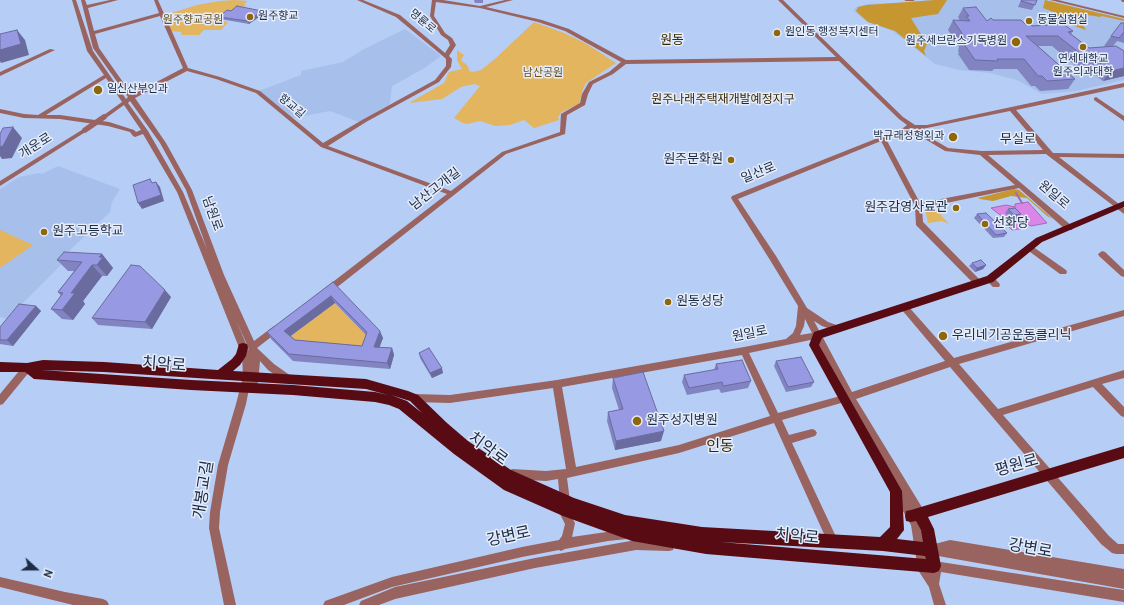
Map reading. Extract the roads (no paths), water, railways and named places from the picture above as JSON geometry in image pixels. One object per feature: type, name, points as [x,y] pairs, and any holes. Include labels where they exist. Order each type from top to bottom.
[{"type":"main road","name":"원일로","points":[[818,335],[905,308],[978,283],[993,282],[1029,247],[1039,240],[1122,208]]},
{"type":"main road","points":[[818,335],[814,345],[847,398],[896,491],[897,530],[883,544]]},
{"type":"main road","points":[[219,375],[228,369],[241,356],[247,347]]},
{"type":"main road","name":"치악로","points":[[0,367],[27,368],[43,365],[62,365],[219,375],[250,382],[375,397],[403,406],[458,450],[508,486],[564,505],[624,521],[702,534],[883,544],[925,549]]},
{"type":"main road","name":"치악로","points":[[27,368],[34,374],[191,385],[288,379],[366,384],[414,398],[443,427],[464,444],[507,474],[564,505],[632,534],[706,547],[928,565]]},
{"type":"main road","name":"평원로","points":[[915,515],[1124,452]]},
{"type":"main road","points":[[915,515],[927,529],[925,549],[928,565]]},
{"type":"main road","name":"강변로","points":[[632,534],[702,534]]},
{"type":"street","name":"남원로","points":[[74,0],[90,50],[124,103],[145,131],[180,192],[247,347]]},
{"type":"street","name":"남원로","points":[[83,0],[96,48],[163,143],[189,190],[247,347]]},
{"type":"street","points":[[85,7],[114,0]]},
{"type":"street","points":[[124,103],[186,69],[156,0]]},
{"type":"street","name":"명륜로","points":[[359,0],[398,16],[446,56]]},
{"type":"street","points":[[323,146],[364,121],[437,81],[449,66],[449,59],[446,56],[452,45],[450,39],[444,34],[432,16],[434,0],[480,7],[540,21],[567,30],[625,62],[841,59]]},
{"type":"street","points":[[480,7],[510,0]]},
{"type":"street","points":[[780,0],[913,130],[1124,85]]},
{"type":"street","points":[[906,0],[913,0]]},
{"type":"street","points":[[1052,0],[1124,17]]},
{"type":"street","points":[[92,33],[162,14]]},
{"type":"street","points":[[90,50],[96,48]]},
{"type":"street","points":[[0,74],[52,50]]},
{"type":"street","name":"남산고개길","points":[[319,297],[451,193],[510,150],[563,133],[564,114],[583,104],[585,94],[591,83],[612,73],[625,62]]},
{"type":"street","name":"향교길","points":[[186,69],[258,92],[323,146],[451,193]]},
{"type":"street","points":[[39,116],[106,76]]},
{"type":"street","points":[[1096,100],[1124,119]]},
{"type":"street","name":"개운로","points":[[0,184],[85,130],[124,103]]},
{"type":"street","points":[[1012,109],[1049,154],[1124,156]]},
{"type":"street","points":[[2,111],[24,116],[60,117],[110,124],[132,131],[135,135],[145,131]]},
{"type":"street","name":"무실로","points":[[913,130],[947,150],[982,153],[1049,154],[1122,208]]},
{"type":"street","name":"일산로","points":[[818,335],[773,258],[734,198],[897,132],[913,130]]},
{"type":"street","points":[[882,138],[918,206],[919,223],[978,283]]},
{"type":"street","name":"원일로","points":[[982,153],[1069,228]]},
{"type":"street","points":[[918,206],[1020,186]]},
{"type":"street","points":[[1029,247],[1063,272]]},
{"type":"street","points":[[1102,254],[1124,274]]},
{"type":"street","points":[[802,306],[825,324],[839,329]]},
{"type":"street","points":[[785,342],[796,335],[800,322],[802,306]]},
{"type":"street","points":[[905,308],[1106,540],[1116,549],[1124,549]]},
{"type":"street","points":[[507,474],[546,476],[567,474],[679,449],[776,418],[847,398],[953,362],[1124,313]]},
{"type":"street","points":[[247,347],[282,324]]},
{"type":"street","name":"원일로","points":[[414,398],[450,399],[557,384],[744,351],[818,335]]},
{"type":"street","points":[[247,347],[288,379]]},
{"type":"street","points":[[247,347],[256,364],[250,382]]},
{"type":"street","points":[[744,351],[833,541]]},
{"type":"street","points":[[0,401],[27,368]]},
{"type":"street","points":[[997,413],[1124,374]]},
{"type":"street","name":"개봉교길","points":[[230,605],[214,528],[222,465],[241,404],[250,382]]},
{"type":"street","points":[[1095,383],[1124,413]]},
{"type":"street","points":[[557,384],[567,474],[564,505],[570,523],[567,538],[561,546]]},
{"type":"street","points":[[847,398],[915,515]]},
{"type":"street","points":[[786,440],[812,433]]},
{"type":"street","points":[[896,491],[915,515]]},
{"type":"street","name":"강변로","points":[[329,605],[392,582],[522,552],[561,546],[608,536],[632,534]]},
{"type":"street","points":[[365,605],[395,593],[431,585],[535,563],[636,545],[706,547]]},
{"type":"street","points":[[925,549],[950,545],[1124,574]]},
{"type":"street","name":"강변로","points":[[925,549],[1124,584]]},
{"type":"street","points":[[940,605],[934,584],[923,570],[928,565],[1124,596]]},
{"type":"street","points":[[0,582],[65,598],[102,605]]},
{"type":"waterway","points":[[1016,193],[1022,203]]},
{"type":"place","name":"원주향교","points":[[250,17]]},
{"type":"place","name":"동물실험실","points":[[1029,21]]},
{"type":"place","name":"원인동 행정복지센터","points":[[777,33]]},
{"type":"place","name":"원주세브란스기독병원","points":[[1016,42]]},
{"type":"place","name":"연세대학교 원주의과대학","points":[[1083,47]]},
{"type":"place","name":"일신산부인과","points":[[98,90]]},
{"type":"place","name":"박규래정형외과","points":[[953,137]]},
{"type":"place","name":"원주문화원","points":[[731,160]]},
{"type":"place","name":"원주감영사료관","points":[[956,208]]},
{"type":"place","name":"선화당","points":[[985,224]]},
{"type":"place","name":"원주고등학교","points":[[44,232]]},
{"type":"place","name":"원동성당","points":[[668,302]]},
{"type":"place","name":"우리네기공운동클리닉","points":[[943,336]]},
{"type":"place","name":"원주성지병원","points":[[637,421]]},
{"type":"district","name":"원동","points":[[672,41]]},
{"type":"district","name":"원주나래주택재개발예정지구","points":[[723,101]]},
{"type":"district","name":"인동","points":[[720,448]]},
{"type":"park label","name":"원주향교공원","points":[[193,21]]},
{"type":"park label","name":"남산공원","points":[[543,74]]}]
